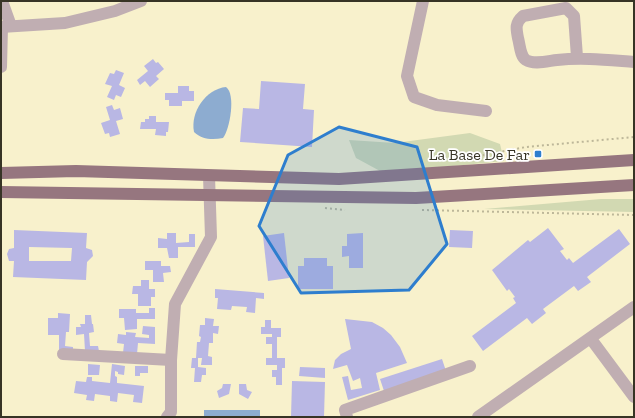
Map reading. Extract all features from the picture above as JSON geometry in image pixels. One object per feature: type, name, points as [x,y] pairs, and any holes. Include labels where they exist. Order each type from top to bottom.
[{"type":"main road","points":[[1,173],[76,171],[209,176],[362,179],[634,160]]},
{"type":"main road","points":[[1,192],[322,198],[416,198],[634,185]]},
{"type":"street","points":[[1,67],[5,27],[2,1]]},
{"type":"street","points":[[5,27],[65,23],[115,11],[141,1]]},
{"type":"street","points":[[423,1],[406,76],[414,97],[437,105],[486,111]]},
{"type":"street","points":[[577,57],[574,16],[566,8],[523,16],[518,20],[516,26],[521,51],[523,57],[528,61],[536,62],[577,57],[634,62]]},
{"type":"street","points":[[167,417],[171,412],[171,360],[175,304],[211,237],[209,176]]},
{"type":"street","points":[[478,417],[591,339],[634,307]]},
{"type":"street","points":[[591,339],[634,397]]},
{"type":"street","points":[[63,354],[171,360]]},
{"type":"street","points":[[346,417],[345,410],[470,366]]},
{"type":"path","points":[[467,158],[526,147],[634,137]]},
{"type":"path","points":[[322,198],[325,210],[348,210]]},
{"type":"path","points":[[418,210],[634,215]]},
{"type":"highlighted area","points":[[339,127],[417,147],[447,244],[409,290],[301,293],[259,226],[288,155]]},
{"type":"green space","points":[[470,133],[500,144],[504,161],[380,171],[356,158],[349,140],[395,143]]},
{"type":"green space","points":[[601,199],[634,199],[634,212],[484,209]]},
{"type":"water","points":[[226,87],[231,97],[231,112],[226,134],[223,138],[219,139],[200,137],[194,132],[193,124],[197,110],[206,97],[212,92]]},
{"type":"water","points":[[204,410],[260,410],[260,417],[204,417]]},
{"type":"building","points":[[153,59],[164,69],[156,76],[159,79],[150,87],[145,81],[140,85],[137,80],[148,71],[144,66]]},
{"type":"building","points":[[116,70],[124,73],[119,85],[125,88],[121,97],[116,95],[114,100],[107,97],[112,86],[105,84],[110,73],[114,74]]},
{"type":"building","points":[[261,81],[305,84],[303,109],[314,110],[312,147],[240,142],[243,108],[259,109]]},
{"type":"building","points":[[178,86],[189,86],[189,91],[194,91],[194,101],[182,101],[182,106],[169,106],[169,100],[165,100],[165,93],[178,93]]},
{"type":"building","points":[[112,105],[114,110],[120,108],[123,119],[116,121],[120,134],[110,137],[109,133],[105,134],[101,123],[110,120],[106,107]]},
{"type":"building","points":[[149,116],[156,116],[156,122],[169,122],[166,136],[155,135],[156,129],[140,129],[141,122],[145,122],[145,119],[149,119]]},
{"type":"building","points":[[548,228],[564,249],[560,251],[567,260],[569,258],[573,263],[619,229],[630,244],[587,277],[591,282],[578,291],[574,286],[543,309],[546,313],[532,324],[527,318],[483,351],[472,336],[516,303],[513,298],[515,297],[509,289],[507,291],[492,270],[528,240],[530,242]]},
{"type":"building","points":[[14,230],[87,233],[86,248],[92,250],[93,256],[87,262],[86,280],[13,277],[14,261],[9,261],[7,254],[9,249],[14,248]],"holes":[[[29,247],[72,248],[71,261],[29,261]]]},
{"type":"building","points":[[450,230],[473,231],[472,248],[449,247]]},
{"type":"building","points":[[167,233],[176,233],[176,243],[189,242],[189,234],[195,234],[195,247],[178,247],[178,258],[169,258],[167,248],[158,248],[158,238],[167,239]]},
{"type":"building","points":[[284,233],[289,278],[268,281],[263,236]]},
{"type":"building","points":[[363,233],[363,268],[349,268],[349,256],[342,257],[342,246],[347,246],[347,234]]},
{"type":"building","points":[[304,258],[327,258],[327,266],[333,266],[333,289],[298,289],[298,266],[304,266]]},
{"type":"building","points":[[145,261],[161,261],[161,266],[170,266],[171,272],[163,273],[164,282],[153,282],[153,270],[145,270]]},
{"type":"building","points":[[141,280],[149,280],[149,289],[155,289],[155,297],[151,297],[151,306],[138,306],[138,294],[132,294],[133,286],[141,286]]},
{"type":"building","points":[[215,289],[264,293],[264,299],[256,298],[255,313],[246,312],[247,307],[232,306],[231,310],[217,309],[218,298],[215,298]]},
{"type":"building","points":[[149,308],[155,308],[155,319],[137,319],[137,329],[125,330],[124,318],[119,318],[119,309],[136,309],[136,313],[149,313]]},
{"type":"building","points":[[58,313],[70,314],[69,332],[66,332],[65,346],[73,347],[73,352],[59,352],[59,335],[48,335],[48,318],[58,318]]},
{"type":"building","points":[[85,315],[91,315],[93,324],[94,332],[89,333],[90,346],[98,346],[99,351],[85,351],[84,334],[76,335],[76,327],[81,327],[80,324],[85,324]]},
{"type":"building","points":[[205,318],[214,319],[213,326],[219,326],[218,334],[213,333],[213,343],[209,343],[208,356],[212,357],[212,365],[201,365],[202,358],[198,358],[198,367],[206,368],[206,375],[202,375],[201,382],[194,382],[195,368],[191,368],[192,358],[196,358],[197,342],[200,342],[201,337],[199,336],[200,325],[205,325]]},
{"type":"building","points":[[345,319],[372,322],[383,328],[391,335],[400,347],[407,363],[376,373],[380,390],[348,400],[342,377],[348,376],[351,390],[362,388],[360,378],[353,381],[347,365],[333,369],[335,360],[341,354],[351,349]]},
{"type":"building","points":[[265,320],[271,320],[271,328],[281,328],[281,337],[277,337],[277,358],[285,358],[285,368],[282,368],[282,385],[276,385],[276,377],[272,377],[272,370],[277,370],[277,365],[266,365],[266,358],[272,358],[272,344],[266,344],[266,337],[272,337],[272,334],[261,334],[261,327],[265,327]]},
{"type":"building","points":[[143,326],[155,327],[155,344],[138,343],[137,354],[123,353],[124,344],[117,343],[118,334],[126,335],[126,332],[136,333],[135,337],[149,338],[149,335],[142,334]]},
{"type":"building","points":[[442,359],[446,371],[384,391],[380,379]]},
{"type":"building","points":[[88,364],[100,365],[99,375],[88,375]]},
{"type":"building","points":[[112,364],[125,366],[124,375],[118,374],[118,372],[115,371],[117,383],[144,386],[142,403],[133,402],[134,395],[118,393],[117,402],[110,401],[110,396],[95,394],[94,401],[86,400],[87,395],[74,393],[76,381],[86,382],[87,377],[92,377],[92,381],[110,383]]},
{"type":"building","points":[[135,366],[148,366],[148,373],[140,373],[140,376],[135,376]]},
{"type":"building","points":[[300,367],[325,368],[325,378],[299,376]]},
{"type":"building","points":[[292,381],[325,382],[324,417],[291,417]]},
{"type":"building","points":[[223,384],[231,384],[229,394],[219,398],[217,391],[222,388]]},
{"type":"building","points":[[239,384],[246,384],[247,390],[252,392],[248,399],[239,394]]},
{"type":"place","name":"La Base De Far","points":[[538,154]]}]
